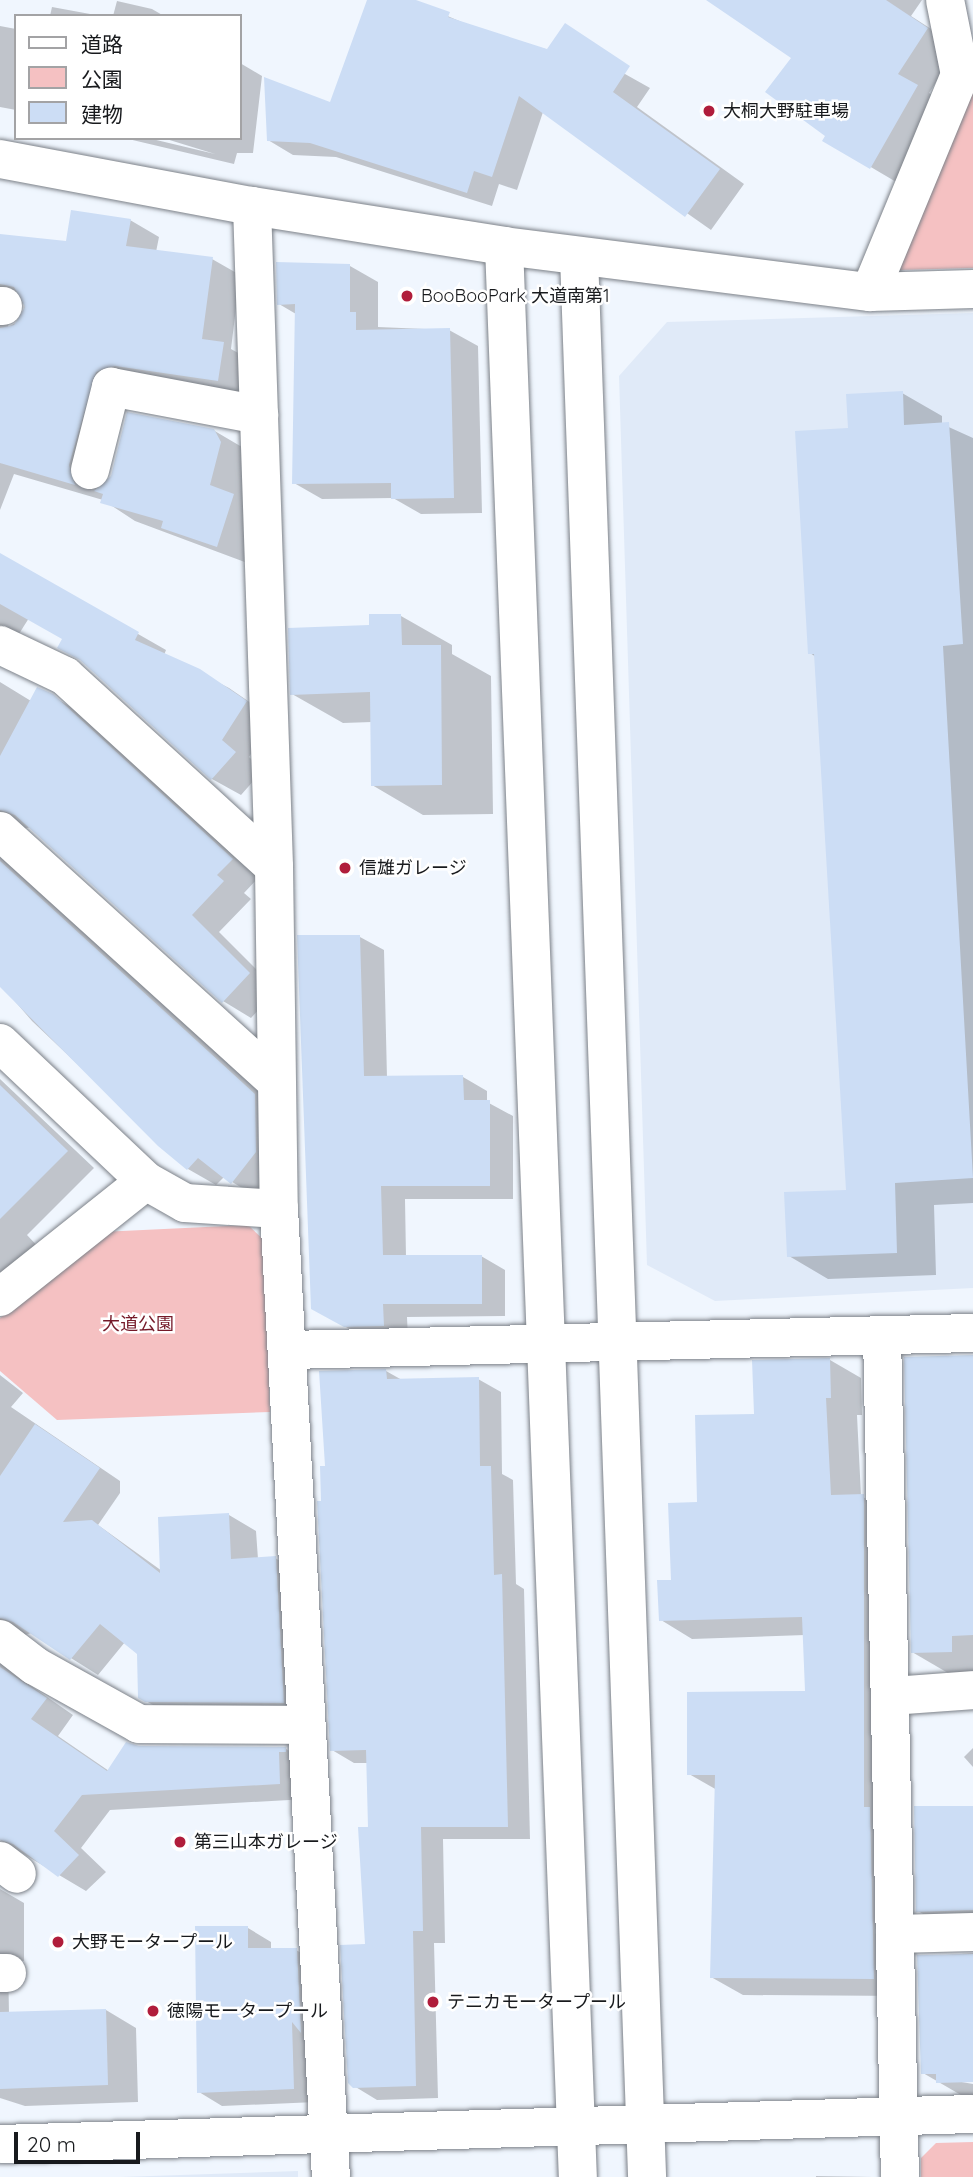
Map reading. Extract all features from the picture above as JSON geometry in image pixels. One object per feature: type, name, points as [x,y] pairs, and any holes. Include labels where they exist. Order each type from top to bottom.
[{"type":"street","points":[[870,292],[960,75],[945,0]]},
{"type":"street","points":[[0,159],[252,206],[504,246],[870,292],[973,289]]},
{"type":"street","points":[[252,206],[274,867],[279,1209],[289,1350],[331,2177]]},
{"type":"street","points":[[504,246],[578,2177]]},
{"type":"street","points":[[579,256],[647,2177]]},
{"type":"street","points":[[90,470],[111,387],[259,415]]},
{"type":"street","points":[[0,645],[65,676],[274,867]]},
{"type":"street","points":[[0,831],[276,1081]]},
{"type":"street","points":[[0,1043],[146,1181],[185,1203],[279,1209]]},
{"type":"street","points":[[0,1297],[146,1181]]},
{"type":"street","points":[[289,1350],[973,1333]]},
{"type":"street","points":[[882,1335],[892,1696],[900,2177]]},
{"type":"street","points":[[0,1639],[35,1666],[139,1724],[306,1725]]},
{"type":"street","points":[[892,1696],[973,1690]]},
{"type":"street","points":[[895,1934],[973,1932]]},
{"type":"street","points":[[0,2144],[330,2137],[576,2124],[973,2114]]},
{"type":"shaded area","points":[[973,313],[973,1288],[715,1301],[647,1265],[619,376],[667,322]]},
{"type":"shaded area","points":[[298,2171],[298,2177],[120,2177]]},
{"type":"green space","points":[[973,91],[973,268],[899,270]]},
{"type":"green space","name":"大道公園","points":[[248,1225],[265,1241],[270,1412],[57,1420],[0,1371],[0,1318],[101,1232]]},
{"type":"green space","points":[[973,2142],[973,2177],[921,2177],[921,2158],[936,2143]]},
{"type":"building","points":[[367,0],[416,0],[450,12],[448,17],[547,49],[565,23],[630,66],[613,92],[720,169],[685,217],[519,96],[492,177],[474,171],[467,193],[310,143],[267,141],[264,77],[330,102]]},
{"type":"building","points":[[706,0],[886,0],[928,28],[898,74],[918,85],[870,169],[822,141],[825,136],[765,92],[791,58]]},
{"type":"building","points":[[71,210],[131,219],[126,246],[213,257],[202,339],[224,342],[218,381],[115,366],[96,372],[69,465],[75,485],[0,463],[0,328],[14,325],[25,307],[14,287],[0,284],[0,234],[66,241]]},
{"type":"building","points":[[276,262],[350,264],[350,312],[356,312],[356,330],[450,328],[454,498],[391,499],[391,483],[292,484],[295,304],[277,305]]},
{"type":"building","points":[[903,391],[904,425],[949,422],[963,644],[943,646],[973,1178],[895,1183],[897,1253],[787,1257],[784,1192],[846,1190],[814,654],[808,654],[795,431],[848,428],[846,394]]},
{"type":"building","points":[[127,412],[214,429],[221,442],[210,485],[234,494],[217,547],[161,528],[163,521],[100,503],[103,494],[94,491],[111,476]]},
{"type":"building","points":[[0,553],[139,632],[135,640],[200,669],[247,701],[222,740],[236,752],[211,780],[80,660],[57,648],[62,639],[0,604]]},
{"type":"building","points":[[369,614],[401,614],[402,645],[441,645],[442,785],[371,786],[370,692],[290,695],[288,628],[369,625]]},
{"type":"building","points":[[37,687],[53,694],[233,859],[217,875],[224,881],[192,915],[250,973],[222,1003],[15,815],[0,810],[0,756]]},
{"type":"building","points":[[0,861],[255,1094],[256,1152],[231,1184],[198,1158],[187,1170],[158,1146],[0,987]]},
{"type":"building","points":[[297,935],[360,935],[364,1076],[463,1075],[464,1100],[490,1100],[490,1186],[381,1186],[383,1255],[482,1255],[482,1304],[383,1304],[384,1326],[344,1327],[311,1309]]},
{"type":"building","points":[[0,1085],[68,1151],[0,1219]]},
{"type":"building","points":[[973,1355],[973,1635],[952,1636],[952,1652],[911,1653],[904,1357]]},
{"type":"building","points":[[830,1358],[831,1398],[826,1398],[831,1495],[864,1494],[864,1807],[870,1807],[874,1979],[710,1978],[715,1775],[687,1775],[687,1692],[805,1691],[802,1617],[659,1621],[657,1580],[671,1580],[668,1503],[697,1502],[695,1415],[754,1414],[752,1360]]},
{"type":"building","points":[[386,1369],[387,1379],[479,1377],[480,1466],[491,1466],[494,1575],[502,1574],[508,1827],[421,1827],[423,1931],[413,1931],[416,2086],[353,2088],[348,2083],[340,1945],[365,1944],[358,1827],[368,1827],[366,1750],[330,1751],[317,1501],[321,1501],[320,1466],[325,1466],[319,1371]]},
{"type":"building","points":[[35,1424],[100,1468],[63,1522],[92,1520],[160,1573],[158,1517],[229,1513],[231,1559],[276,1556],[284,1703],[145,1702],[138,1698],[137,1654],[100,1624],[70,1660],[13,1622],[0,1618],[0,1476]]},
{"type":"building","points":[[0,1667],[47,1698],[31,1719],[107,1771],[126,1742],[139,1746],[286,1747],[286,1752],[279,1752],[280,1784],[82,1795],[54,1831],[79,1855],[58,1877],[13,1844],[0,1840]]},
{"type":"building","points":[[914,1806],[973,1806],[973,1910],[916,1912]]},
{"type":"building","points":[[195,1926],[248,1926],[248,1948],[297,1948],[301,2033],[292,2022],[294,2089],[197,2093]]},
{"type":"building","points":[[973,1954],[973,2082],[936,2083],[936,2074],[921,2074],[917,1955]]},
{"type":"building","points":[[106,2009],[108,2085],[0,2089],[0,2012]]},
{"type":"place","name":"大桐大野駐車場","points":[[709,111]]},
{"type":"place","name":"BooBooPark 大道南第1","points":[[407,296]]},
{"type":"place","name":"信雄ガレージ","points":[[345,868]]},
{"type":"place","name":"第三山本ガレージ","points":[[180,1842]]},
{"type":"place","name":"大野モータープール","points":[[58,1942]]},
{"type":"place","name":"テニカモータープール","points":[[433,2002]]},
{"type":"place","name":"徳陽モータープール","points":[[153,2011]]}]
